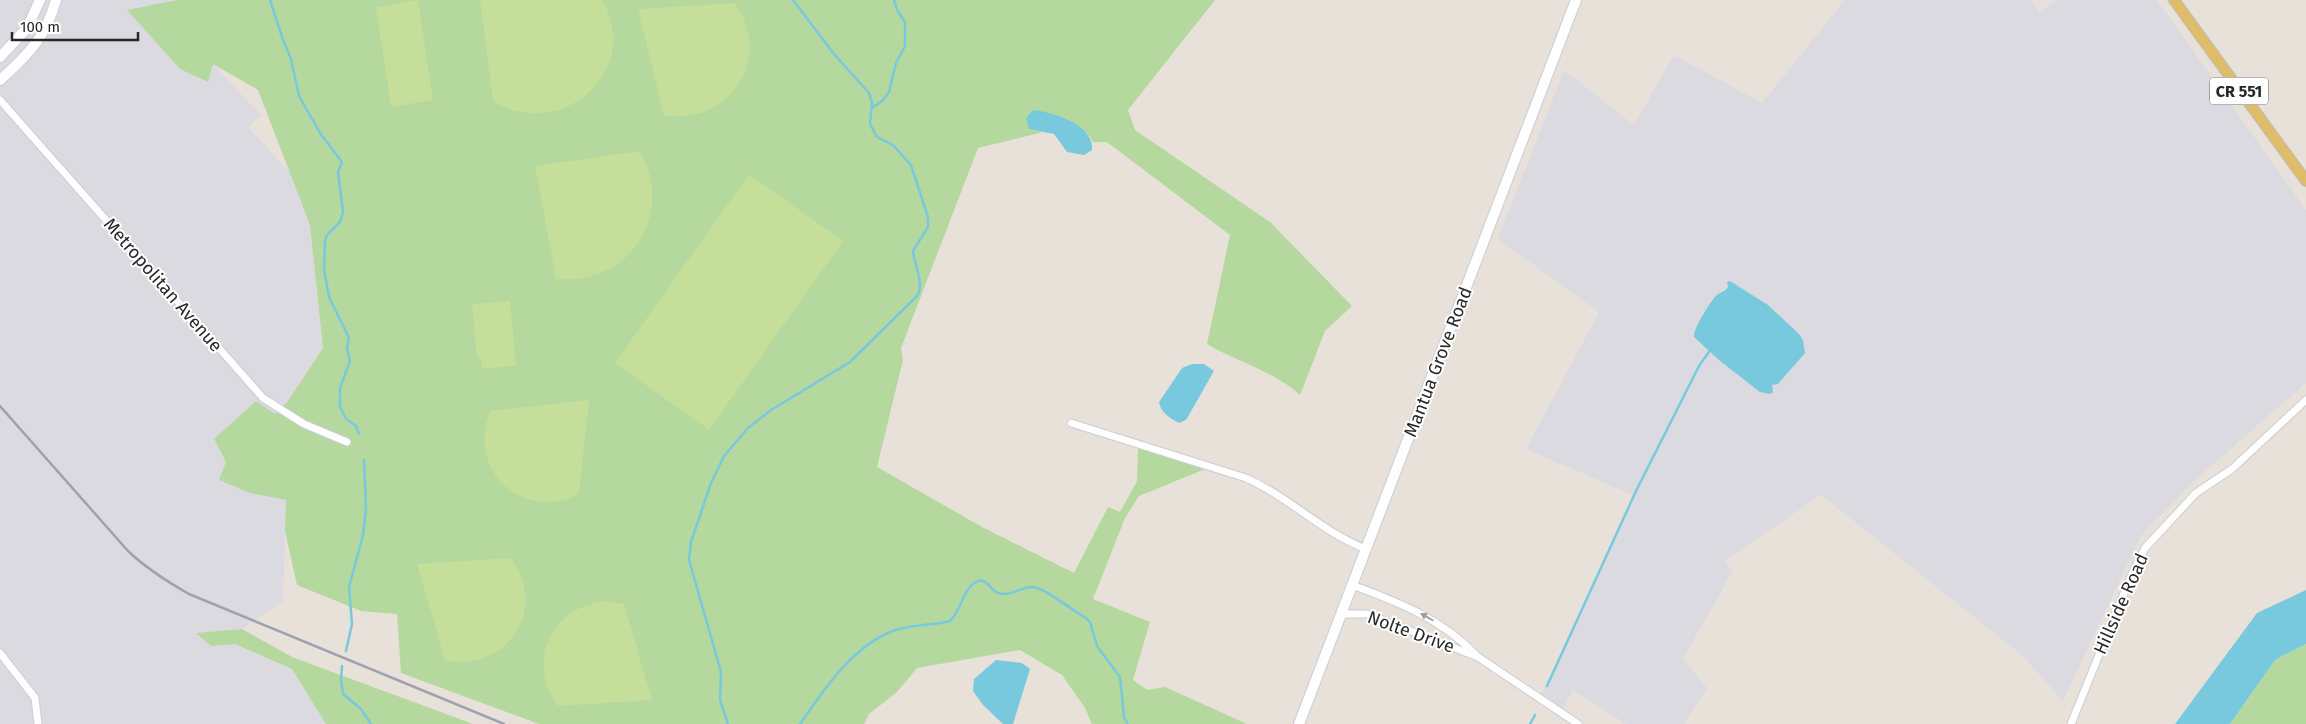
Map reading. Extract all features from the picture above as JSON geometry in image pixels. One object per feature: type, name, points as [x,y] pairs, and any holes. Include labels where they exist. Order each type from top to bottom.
[{"type":"main road","points":[[0,57],[27,28],[40,0]]},
{"type":"main road","points":[[0,80],[36,46],[52,15],[56,0]]},
{"type":"main road","name":"Mantua Grove Road","points":[[1299,724],[1576,0]]},
{"type":"main road","name":"CR 551","points":[[2174,0],[2306,180]]},
{"type":"street","name":"Metropolitan Avenue","points":[[0,100],[263,398],[304,424],[347,442]]},
{"type":"street","name":"Hillside Road","points":[[2071,724],[2131,576],[2145,548],[2196,493],[2232,469],[2306,400]]},
{"type":"street","points":[[1071,423],[1266,486],[1348,542],[1366,549]]},
{"type":"street","name":"Nolte Drive","points":[[1352,585],[1400,603],[1424,615],[1461,639],[1478,657]]},
{"type":"street","name":"Nolte Drive","points":[[1341,614],[1367,614],[1478,657],[1578,724]]},
{"type":"street","points":[[0,653],[36,698],[38,724]]},
{"type":"shaded area","points":[[0,0],[177,0],[127,11],[212,63],[261,115],[248,127],[290,173],[310,225],[323,348],[288,401],[275,414],[214,440],[226,462],[219,480],[250,493],[286,500],[283,601],[242,629],[196,633],[211,646],[234,644],[292,669],[326,724],[0,724]]},
{"type":"shaded area","points":[[1845,0],[2031,0],[2039,12],[2056,0],[2157,0],[2306,210],[2306,383],[2194,481],[2140,537],[2063,701],[2023,656],[1821,495],[1724,561],[1733,570],[1683,659],[1707,688],[1685,722],[1687,724],[1626,724],[1573,690],[1559,716],[1538,700],[1635,496],[1526,449],[1599,312],[1498,239],[1564,70],[1634,125],[1674,55],[1762,103]]},
{"type":"green space","points":[[177,0],[1215,0],[1128,110],[1135,130],[1270,222],[1352,306],[1325,331],[1300,395],[1279,379],[1207,344],[1230,235],[1107,142],[1093,142],[1083,129],[1058,116],[1029,129],[1043,132],[978,148],[901,348],[903,360],[877,467],[982,527],[1074,573],[1108,507],[1120,512],[1137,481],[1138,448],[1205,469],[1139,496],[1125,518],[1093,599],[1150,622],[1133,680],[1147,690],[1165,687],[1247,724],[1092,724],[1085,708],[1062,675],[1020,650],[917,668],[897,692],[869,714],[864,724],[539,724],[401,673],[397,614],[361,611],[297,585],[285,531],[286,500],[250,493],[219,480],[226,462],[214,439],[256,401],[275,414],[288,401],[323,348],[310,225],[258,90],[213,64],[208,82],[180,69],[127,10]]},
{"type":"green space","points":[[418,0],[433,100],[391,107],[376,7]]},
{"type":"green space","points":[[480,0],[602,0],[612,26],[612,52],[604,74],[589,93],[568,106],[545,113],[519,112],[493,101]]},
{"type":"green space","points":[[735,3],[746,24],[750,45],[747,66],[739,84],[726,99],[709,110],[688,116],[664,115],[638,9]]},
{"type":"green space","points":[[640,151],[650,175],[652,199],[649,221],[639,242],[625,258],[605,271],[582,278],[556,279],[535,166]]},
{"type":"green space","points":[[749,174],[843,241],[709,430],[615,363]]},
{"type":"green space","points":[[510,301],[516,366],[482,369],[481,359],[477,356],[472,304]]},
{"type":"green space","points":[[589,400],[579,494],[558,501],[538,501],[519,496],[504,485],[493,471],[486,453],[485,433],[490,411]]},
{"type":"green space","points":[[511,558],[522,578],[525,597],[523,616],[516,633],[503,647],[487,657],[467,661],[445,660],[417,564]]},
{"type":"green space","points":[[607,601],[624,604],[652,700],[558,706],[548,689],[544,671],[544,654],[550,638],[559,624],[572,613],[588,605]]},
{"type":"green space","points":[[242,629],[292,657],[473,724],[326,724],[292,669],[235,644],[211,646],[196,633]]},
{"type":"green space","points":[[2306,644],[2306,724],[2230,724],[2275,660]]},
{"type":"water","points":[[1033,110],[1061,117],[1080,127],[1087,133],[1091,141],[1092,150],[1084,155],[1067,152],[1054,134],[1029,129],[1026,118]]},
{"type":"water","points":[[1730,281],[1768,305],[1803,340],[1805,353],[1778,384],[1772,385],[1773,392],[1770,394],[1760,392],[1720,361],[1694,337],[1696,328],[1712,300],[1728,287],[1727,282]]},
{"type":"water","points":[[1192,364],[1204,364],[1214,371],[1186,420],[1179,423],[1164,412],[1159,402],[1182,368]]},
{"type":"water","points":[[2306,590],[2306,644],[2275,660],[2230,724],[2175,724],[2257,613]]},
{"type":"water","points":[[996,660],[1022,663],[1030,669],[1013,724],[1003,724],[983,705],[973,691],[974,679]]},
{"type":"waterway","points":[[270,0],[291,59],[299,96],[320,133],[342,162],[338,172],[343,212],[340,222],[327,235],[324,269],[329,297],[349,338],[347,348],[350,361],[340,388],[340,407],[346,419],[356,426],[359,434]]},
{"type":"waterway","points":[[728,724],[720,700],[721,672],[689,560],[691,542],[711,483],[724,456],[748,428],[771,410],[850,362],[917,296],[920,280],[913,251],[928,227],[928,217],[911,165],[893,145],[877,137],[870,124],[872,103],[869,93],[834,54],[793,0]]},
{"type":"waterway","points":[[872,108],[882,101],[889,92],[896,63],[905,46],[905,22],[897,10],[894,0]]},
{"type":"waterway","points":[[1547,686],[1636,491],[1699,366],[1711,349]]},
{"type":"waterway","points":[[346,651],[352,624],[349,587],[363,535],[366,508],[364,460]]},
{"type":"waterway","points":[[800,724],[839,672],[862,649],[876,639],[897,629],[950,621],[957,612],[968,590],[979,581],[985,582],[995,591],[1002,594],[1028,587],[1037,588],[1086,618],[1090,622],[1097,646],[1120,677],[1124,717],[1128,724]]},
{"type":"waterway","points":[[342,666],[343,694],[361,709],[371,724]]},
{"type":"waterway","points":[[1530,724],[1535,715]]},
{"type":"railway","points":[[0,406],[128,551],[165,579],[189,594],[504,724]]}]
